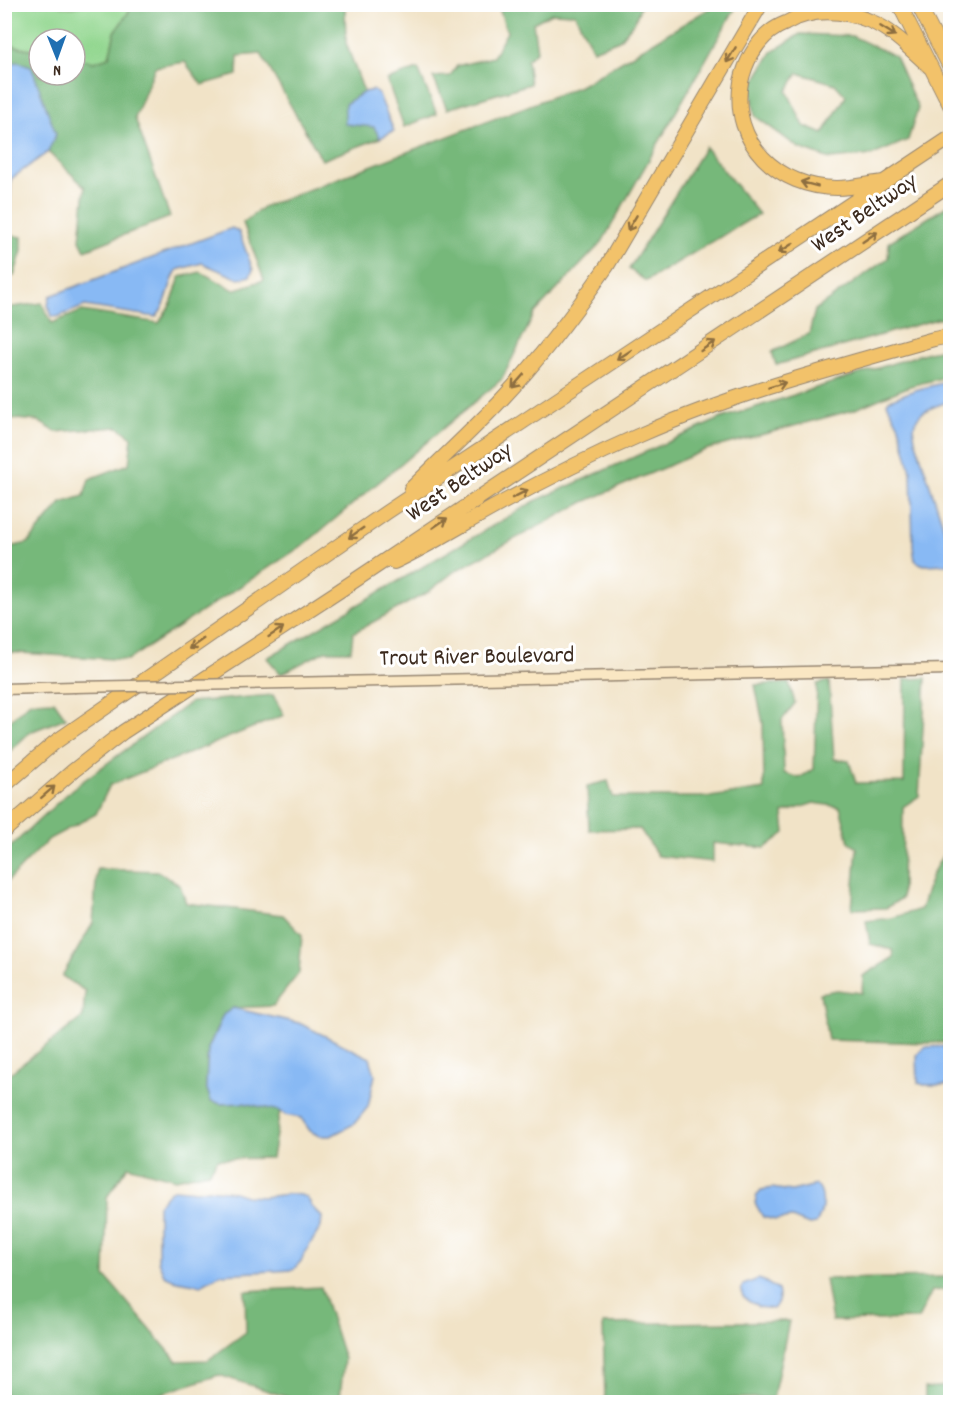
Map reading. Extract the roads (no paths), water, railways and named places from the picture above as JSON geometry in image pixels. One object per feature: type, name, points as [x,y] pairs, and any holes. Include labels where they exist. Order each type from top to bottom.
[{"type":"highway","points":[[387,512],[503,398],[583,301],[607,266],[761,4]]},
{"type":"highway","points":[[750,23],[769,4]]},
{"type":"highway","points":[[899,4],[951,105]]},
{"type":"highway","points":[[918,4],[951,67]]},
{"type":"highway","points":[[888,181],[839,188],[822,187],[788,177],[767,162],[750,140],[743,122],[739,92],[742,75],[755,49],[771,31],[796,17],[821,12],[849,14],[871,21],[894,34],[931,68]]},
{"type":"highway","name":"West Beltway","points":[[4,786],[54,743],[387,512],[951,138]]},
{"type":"highway","name":"West Beltway","points":[[4,831],[73,771],[123,732],[339,591],[948,185]]},
{"type":"highway","points":[[339,591],[414,553],[518,495],[641,434],[706,408],[779,384],[951,336]]},
{"type":"street","name":"Trout River Boulevard","points":[[4,689],[951,669]]},
{"type":"water","points":[[18,62],[27,65],[27,87],[39,87],[56,134],[48,152],[11,179],[9,235],[5,238],[5,65]]},
{"type":"water","points":[[373,90],[379,95],[394,131],[380,138],[374,127],[345,124],[345,104],[364,92]]},
{"type":"water","points":[[232,228],[239,232],[253,270],[250,276],[239,279],[202,263],[177,270],[163,307],[156,317],[85,306],[57,317],[52,316],[48,305],[50,296]]},
{"type":"water","points":[[950,381],[950,401],[923,412],[915,423],[914,430],[946,534],[950,537],[950,564],[924,565],[915,560],[913,547],[911,471],[899,426],[887,403],[889,400],[915,390]]},
{"type":"water","points":[[233,1008],[299,1023],[370,1058],[375,1075],[368,1107],[354,1124],[331,1136],[319,1136],[310,1131],[301,1118],[285,1115],[280,1111],[244,1103],[222,1104],[211,1101],[206,1086],[208,1049],[223,1015]]},
{"type":"water","points":[[950,1046],[950,1085],[918,1083],[917,1055],[924,1047]]},
{"type":"water","points":[[816,1185],[821,1193],[822,1203],[816,1224],[809,1225],[792,1218],[775,1220],[763,1217],[755,1203],[761,1190],[772,1188],[792,1191]]},
{"type":"water","points":[[175,1189],[197,1191],[208,1189],[263,1197],[301,1195],[306,1197],[322,1217],[321,1227],[302,1260],[293,1270],[221,1274],[201,1285],[177,1281],[164,1275],[158,1261],[158,1205],[169,1192]]},
{"type":"water","points":[[758,1279],[778,1290],[777,1304],[773,1309],[758,1307],[745,1299],[741,1292],[743,1285]]}]
